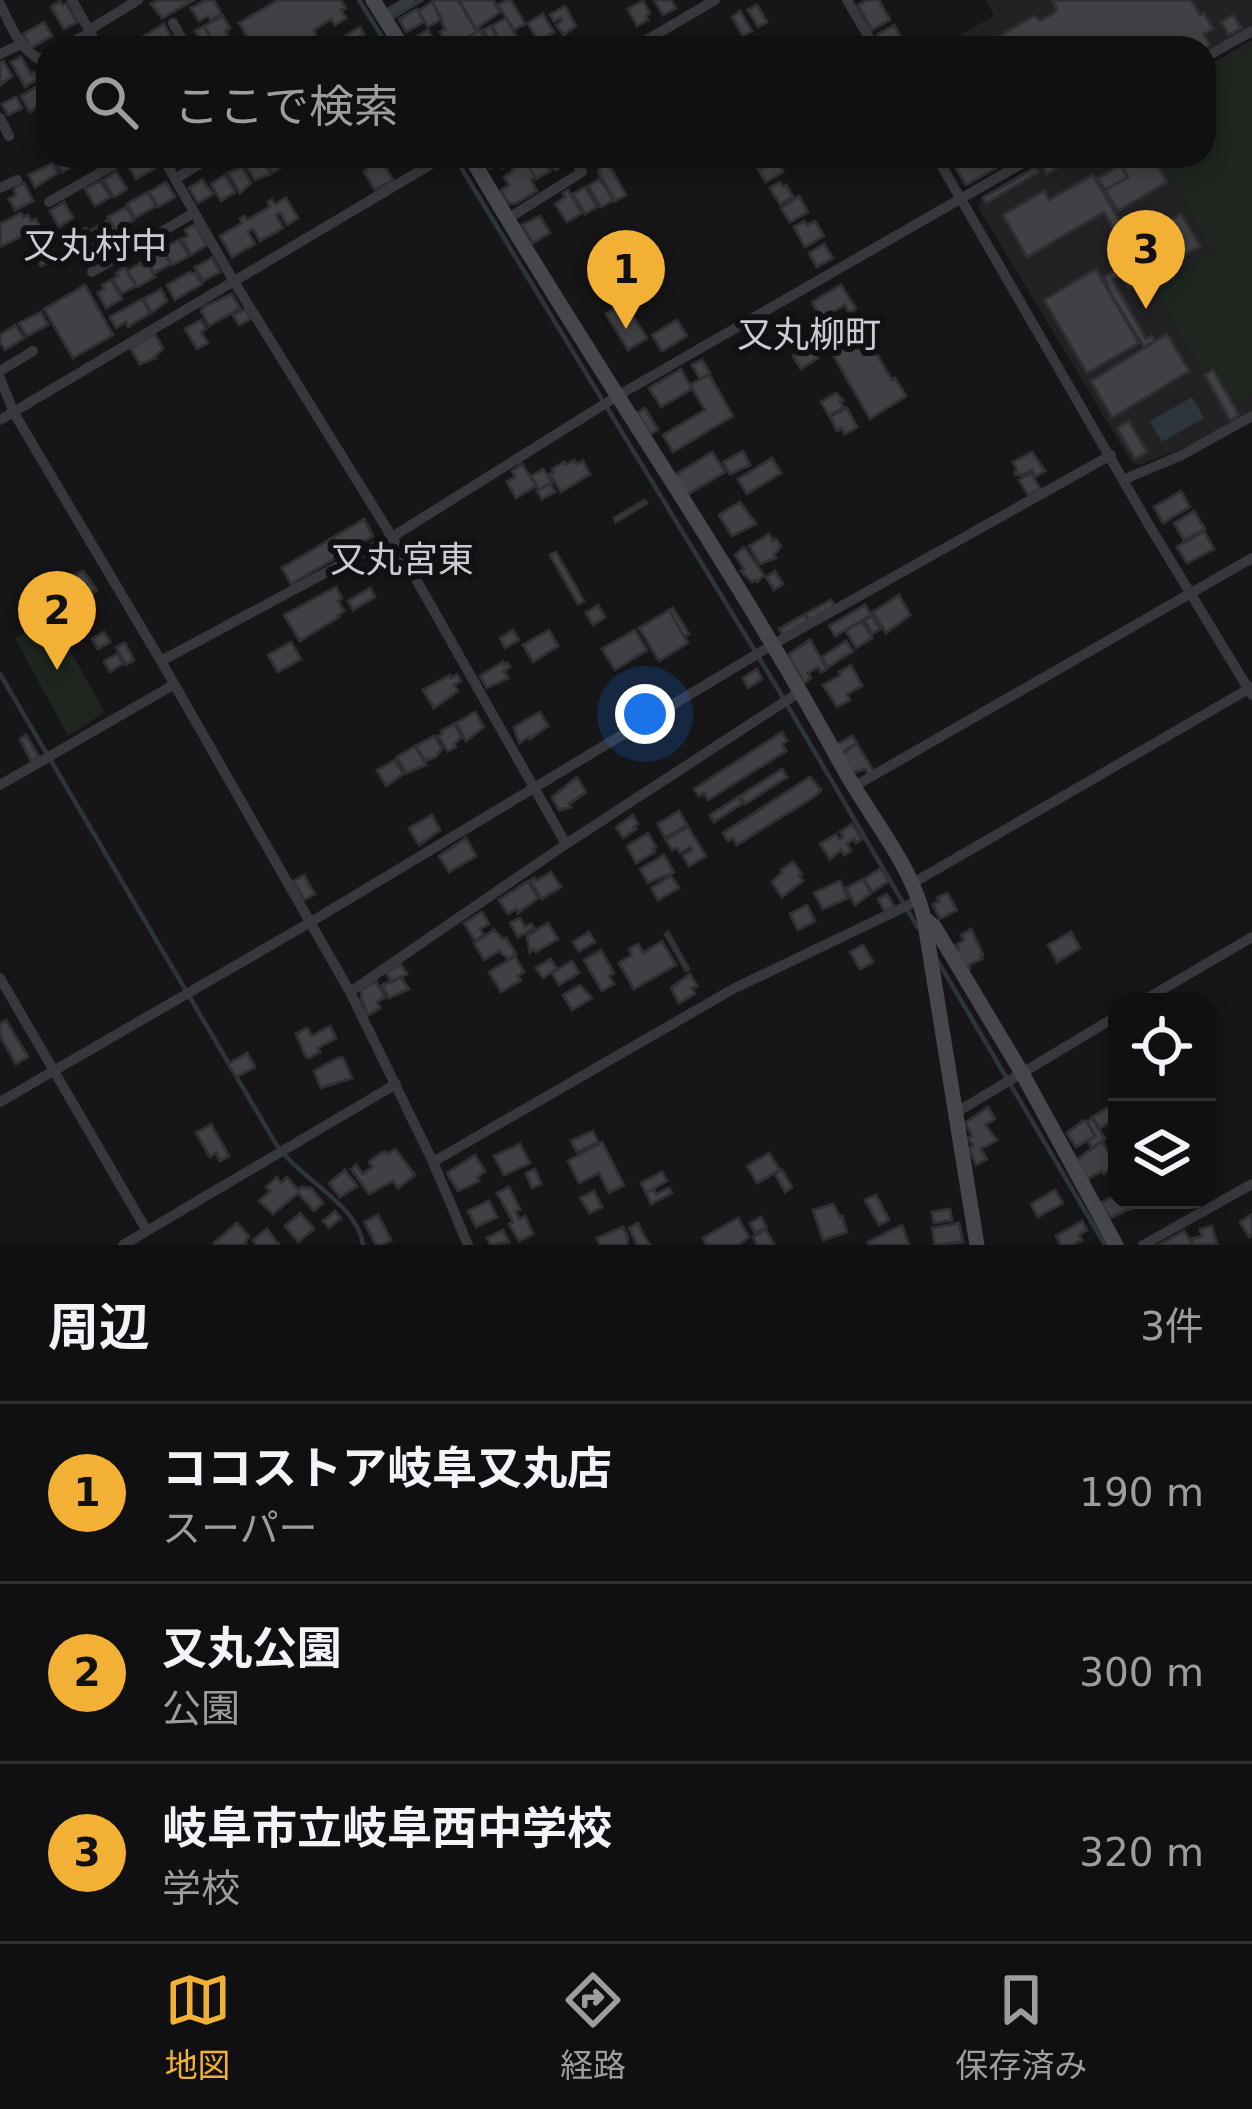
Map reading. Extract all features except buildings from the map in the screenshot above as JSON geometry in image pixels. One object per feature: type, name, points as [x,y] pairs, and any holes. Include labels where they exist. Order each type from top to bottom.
[{"type":"street","points":[[72,0],[92,36]]},
{"type":"street","points":[[82,36],[138,0]]},
{"type":"street","points":[[373,0],[396,36]]},
{"type":"street","points":[[383,16],[410,0]]},
{"type":"street","points":[[654,36],[716,0]]},
{"type":"street","points":[[848,0],[868,36]]},
{"type":"street","points":[[0,4],[21,44],[36,58]]},
{"type":"street","points":[[173,23],[181,36]]},
{"type":"street","points":[[1216,51],[1252,31]]},
{"type":"street","points":[[0,54],[21,44]]},
{"type":"street","points":[[0,118],[9,136]]},
{"type":"street","points":[[49,202],[108,168]]},
{"type":"street","points":[[169,168],[392,537],[566,844]]},
{"type":"street","points":[[175,179],[193,168]]},
{"type":"street","points":[[0,420],[424,168]]},
{"type":"street","points":[[477,168],[801,692],[853,788],[913,883],[924,919],[977,1245]]},
{"type":"street","points":[[507,219],[583,172],[580,168]]},
{"type":"street","points":[[913,883],[1251,690],[943,168]]},
{"type":"street","points":[[161,661],[392,537],[619,395],[1014,168]]},
{"type":"street","points":[[0,188],[17,180]]},
{"type":"street","points":[[92,272],[194,213]]},
{"type":"street","points":[[33,351],[0,374],[14,413],[350,992],[468,1245]]},
{"type":"street","points":[[1125,479],[1182,455],[1252,416]]},
{"type":"street","points":[[0,1102],[772,645],[1112,454]]},
{"type":"street","points":[[853,788],[1252,558]]},
{"type":"street","points":[[0,785],[173,685]]},
{"type":"street","points":[[350,992],[801,692]]},
{"type":"street","points":[[433,1162],[733,988],[920,900]]},
{"type":"street","points":[[924,919],[934,926],[1022,1073],[1116,1245]]},
{"type":"street","points":[[1156,993],[1252,937]]},
{"type":"street","points":[[0,979],[147,1231]]},
{"type":"street","points":[[957,1112],[1108,1021]]},
{"type":"street","points":[[124,1245],[396,1084]]},
{"type":"street","points":[[1143,1245],[1252,1184]]},
{"type":"shaded area","points":[[986,0],[1252,0],[1252,26],[1216,46],[1216,36],[958,36],[994,16]]},
{"type":"shaded area","points":[[1252,40],[1252,411],[1191,445],[1139,465],[1131,462],[978,207],[982,196],[1030,168],[1216,168],[1216,61]]},
{"type":"shaded area","points":[[1252,45],[1252,395],[1237,404],[1214,366],[1202,372],[1153,286],[1213,251],[1165,168],[1216,168],[1216,66]]},
{"type":"shaded area","points":[[1192,397],[1204,418],[1162,442],[1150,421]]},
{"type":"shaded area","points":[[51,617],[105,712],[68,736],[15,638]]},
{"type":"waterway","points":[[359,0],[382,36]]},
{"type":"waterway","points":[[391,18],[421,0]]},
{"type":"waterway","points":[[461,168],[918,928]]},
{"type":"waterway","points":[[0,674],[276,1144],[340,1204],[363,1245]]},
{"type":"waterway","points":[[936,958],[1105,1245]]},
{"type":"place","name":"岐阜市立岐阜西中学校","points":[[1146,309]]},
{"type":"place","name":"ココストア岐阜又丸店","points":[[626,329]]},
{"type":"place","name":"又丸公園","points":[[57,670]]},
{"type":"district","name":"又丸村中","points":[[95,245]]},
{"type":"district","name":"又丸柳町","points":[[809,334]]},
{"type":"district","name":"又丸宮東","points":[[402,559]]}]
